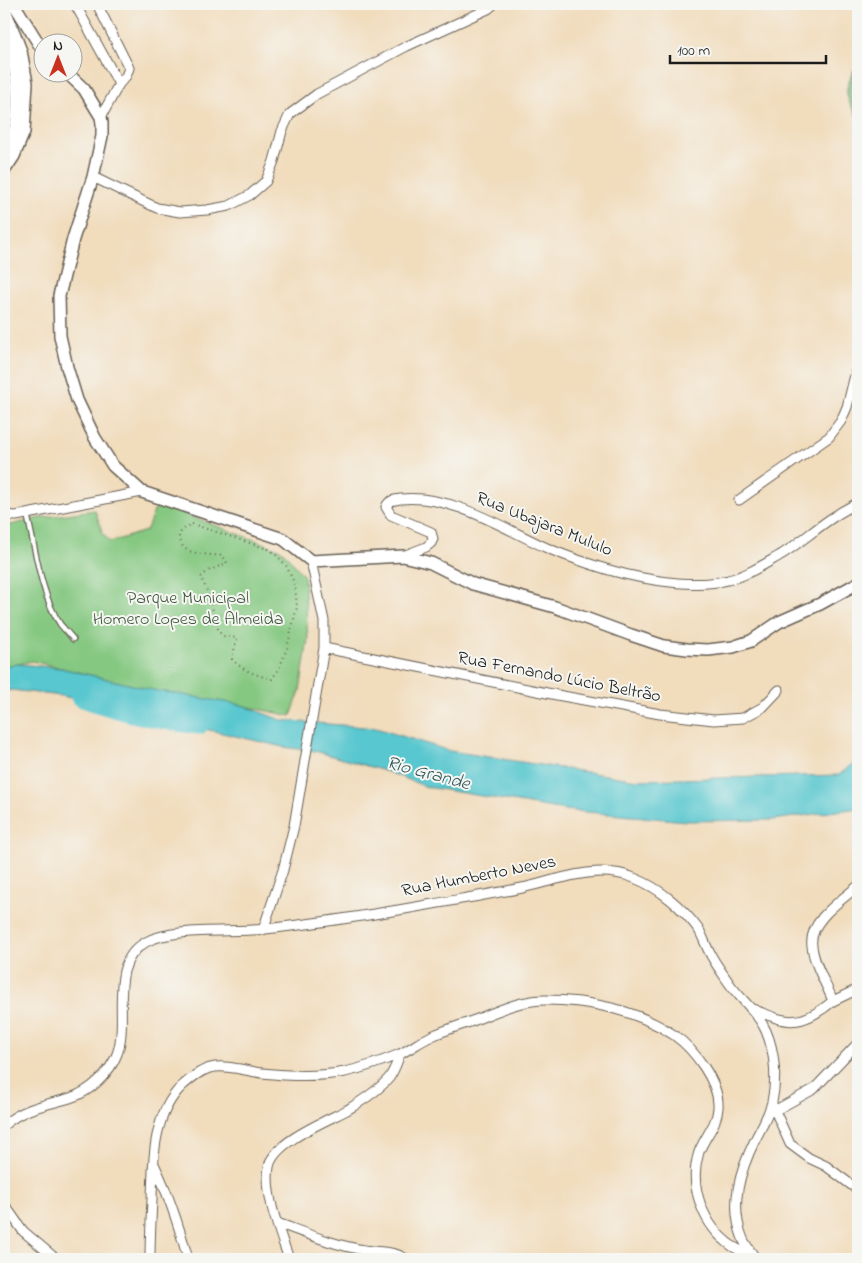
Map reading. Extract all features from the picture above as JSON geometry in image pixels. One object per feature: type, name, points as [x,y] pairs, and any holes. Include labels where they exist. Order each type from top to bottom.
[{"type":"street","points":[[14,4],[32,32]]},
{"type":"street","points":[[75,4],[119,84]]},
{"type":"street","points":[[97,4],[128,64],[128,71],[101,118]]},
{"type":"street","points":[[93,177],[157,208],[180,212],[229,206],[250,195],[266,181],[274,161],[282,131],[290,114],[317,94],[404,47],[488,10],[494,4]]},
{"type":"street","points":[[4,7],[21,51],[27,83],[24,132],[14,156],[4,171]]},
{"type":"street","points":[[4,28],[17,75],[19,92],[15,132],[4,159]]},
{"type":"street","points":[[77,82],[84,89],[101,118],[102,136],[93,177],[73,239],[59,296],[60,336],[77,400],[95,438],[113,466],[142,492],[284,538],[311,561],[324,621],[324,648],[312,710],[294,826],[286,861],[263,930]]},
{"type":"street","points":[[739,500],[829,437],[848,407],[858,363]]},
{"type":"street","points":[[4,515],[16,516],[142,492]]},
{"type":"street","name":"Rua Ubajara Mululo","points":[[403,556],[426,547],[431,543],[432,535],[431,532],[392,515],[386,507],[387,504],[390,501],[396,500],[423,499],[477,514],[549,548],[590,564],[626,574],[674,583],[727,581],[744,575],[781,555],[836,515],[858,503]]},
{"type":"street","points":[[311,561],[403,556],[416,558],[431,562],[473,584],[555,607],[656,644],[708,650],[733,647],[751,641],[778,622],[820,604],[858,583]]},
{"type":"street","name":"Rua Fernando Lúcio Beltrão","points":[[324,648],[557,695],[660,714],[714,720],[743,718],[763,707],[779,690]]},
{"type":"street","name":"Rua Humberto Neves","points":[[4,1125],[12,1118],[26,1111],[73,1097],[92,1086],[107,1073],[117,1055],[121,1038],[123,972],[135,950],[146,942],[173,934],[263,930],[408,908],[523,887],[568,876],[595,872],[614,873],[633,877],[660,892],[679,906],[700,932],[713,958],[731,986],[764,1027],[771,1049],[775,1081],[774,1107],[739,1178],[737,1198],[738,1220],[743,1240],[756,1259]]},
{"type":"street","points":[[833,1001],[812,946],[812,937],[818,923],[830,908],[858,886]]},
{"type":"street","points":[[750,1008],[782,1021],[798,1022],[811,1017],[833,1001],[858,989]]},
{"type":"street","points":[[150,1259],[153,1162],[161,1122],[168,1105],[179,1089],[194,1075],[207,1068],[219,1066],[273,1074],[344,1072],[400,1054],[432,1036],[502,1009],[522,1002],[543,1000],[576,1002],[634,1014],[676,1036],[703,1066],[713,1083],[718,1097],[716,1121],[703,1144],[695,1167],[694,1182],[697,1197],[716,1231],[731,1245],[756,1259]]},
{"type":"street","points":[[858,1043],[814,1089],[774,1107],[790,1144],[809,1158],[826,1166],[858,1190]]},
{"type":"street","points":[[288,1259],[277,1223],[268,1177],[269,1165],[274,1155],[296,1137],[371,1094],[390,1077],[396,1068],[400,1054]]},
{"type":"street","points":[[153,1162],[165,1186],[188,1259]]},
{"type":"street","points":[[4,1204],[23,1230],[56,1259]]},
{"type":"street","points":[[277,1223],[338,1244],[362,1250],[398,1255],[405,1259]]},
{"type":"lane","points":[[26,513],[44,586],[51,606],[60,623],[73,638]]},
{"type":"path","points":[[192,524],[271,550],[286,565],[295,585],[297,607],[287,648],[279,669],[272,679],[262,677],[239,667],[232,659],[237,638],[224,636],[219,632],[209,596],[201,577],[208,571],[227,562],[223,556],[186,550],[180,543],[179,537],[181,531],[192,524]]},
{"type":"green space","points":[[858,62],[858,118],[849,102],[847,90],[850,78]]},
{"type":"green space","name":"Parque Municipal Homero Lopes de Almeida","points":[[157,504],[282,550],[304,576],[308,639],[300,691],[291,716],[225,702],[177,696],[32,661],[4,667],[4,524],[11,525],[39,518],[95,510],[103,534],[110,542],[146,531]]},
{"type":"water","points":[[18,664],[61,668],[153,690],[242,705],[281,720],[376,728],[450,751],[638,780],[839,775],[858,759],[858,808],[773,820],[686,821],[565,810],[427,787],[388,772],[315,751],[283,747],[62,696],[11,690],[4,693],[4,667]]},
{"type":"waterway","name":"Rio Grande","points":[[80,697],[138,714],[199,725]]}]
